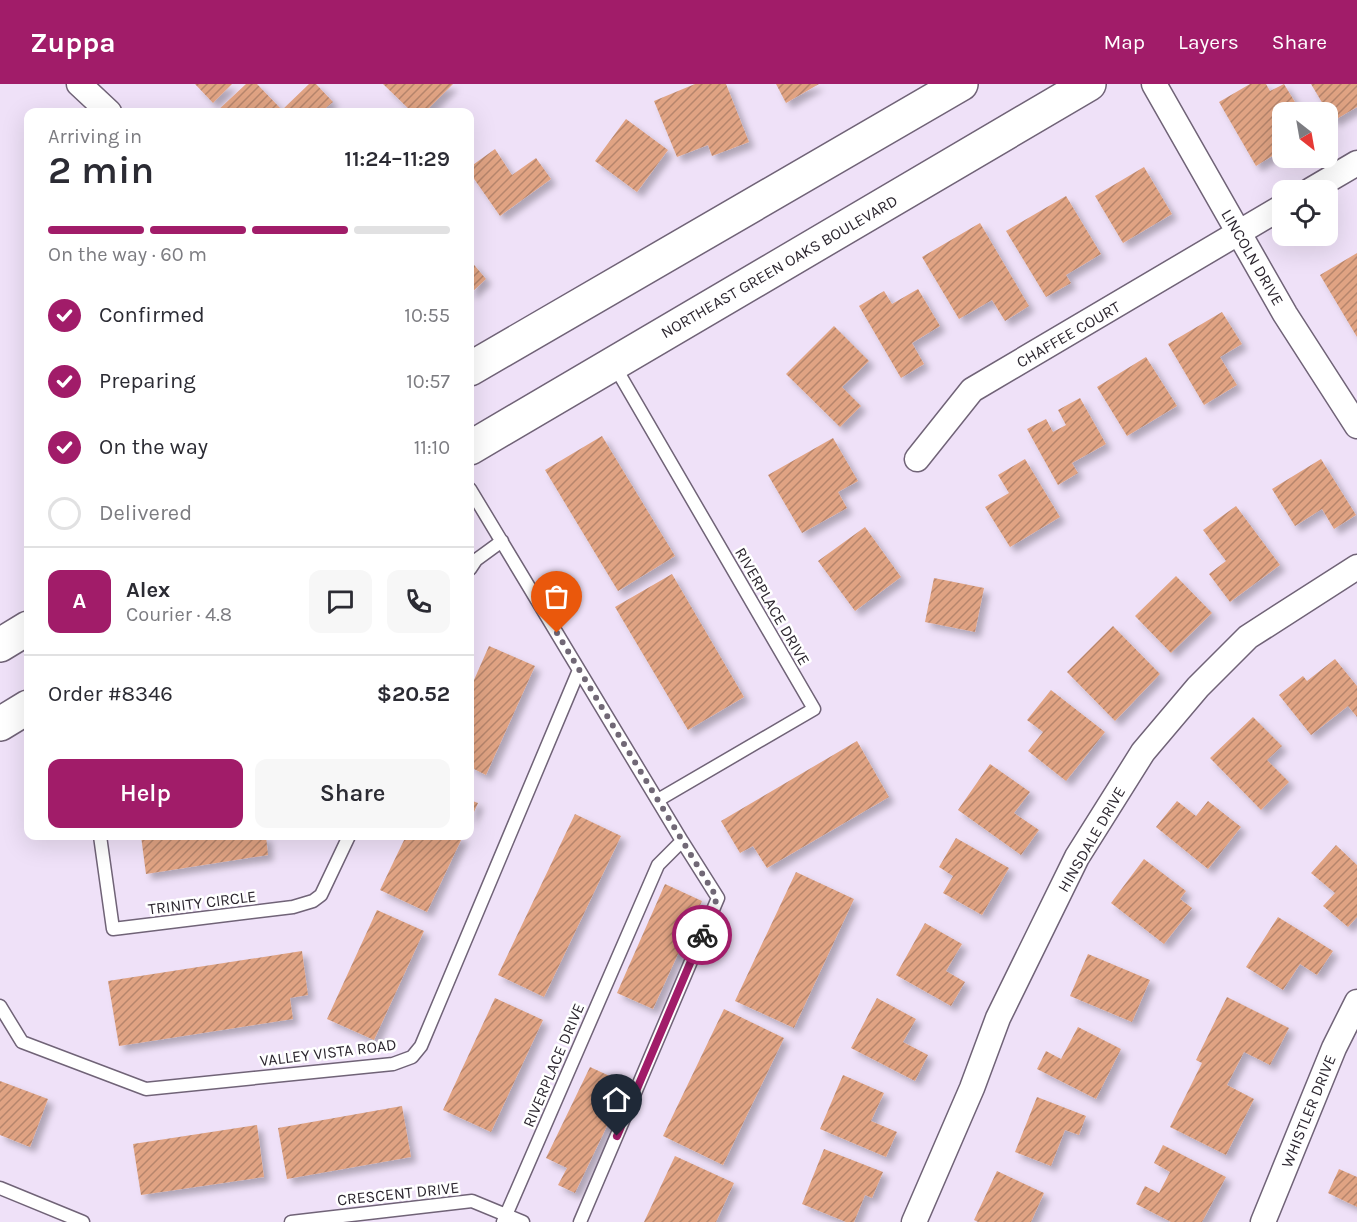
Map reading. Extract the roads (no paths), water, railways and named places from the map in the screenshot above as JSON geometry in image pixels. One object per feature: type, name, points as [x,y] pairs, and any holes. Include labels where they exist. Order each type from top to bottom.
[{"type":"main road","points":[[474,367],[961,84]]},
{"type":"main road","name":"NORTHEAST GREEN OAKS BOULEVARD","points":[[474,446],[1089,84]]},
{"type":"main road","points":[[0,645],[24,630]]},
{"type":"main road","points":[[0,724],[24,709]]},
{"type":"street","points":[[80,84],[105,108]]},
{"type":"street","name":"LINCOLN DRIVE","points":[[1154,84],[1285,314],[1357,426]]},
{"type":"street","points":[[1328,180],[1357,163]]},
{"type":"street","name":"CHAFFEE COURT","points":[[917,459],[972,390],[1272,213]]},
{"type":"street","name":"HINSDALE DRIVE","points":[[914,1222],[972,1088],[1003,1007],[1077,857],[1143,752],[1198,687],[1248,638],[1357,567]]},
{"type":"street","name":"WHISTLER DRIVE","points":[[1263,1222],[1334,1048],[1357,1002]]},
{"type":"lane","name":"RIVERPLACE DRIVE","points":[[613,364],[814,709],[658,800]]},
{"type":"lane","points":[[474,496],[717,898],[580,1222]]},
{"type":"lane","points":[[474,563],[502,541]]},
{"type":"lane","name":"VALLEY VISTA ROAD","points":[[0,1006],[22,1042],[146,1089],[393,1064],[412,1057],[421,1047],[579,670]]},
{"type":"lane","name":"TRINITY CIRCLE","points":[[101,840],[113,929],[293,908],[313,901],[326,889],[347,840]]},
{"type":"lane","name":"RIVERPLACE DRIVE","points":[[505,1218],[658,864],[682,841]]},
{"type":"lane","points":[[0,1188],[82,1222]]},
{"type":"lane","name":"CRESCENT DRIVE","points":[[291,1222],[472,1201],[505,1218],[523,1222]]}]
